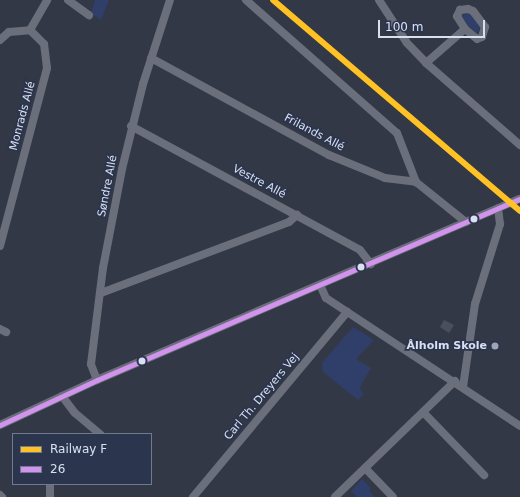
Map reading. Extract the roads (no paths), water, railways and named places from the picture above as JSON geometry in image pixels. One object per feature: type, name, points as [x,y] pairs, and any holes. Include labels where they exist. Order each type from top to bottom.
[{"type":"street","points":[[0,40],[9,32],[30,30],[47,0]]},
{"type":"street","points":[[68,0],[89,15]]},
{"type":"street","name":"Søndre Allé","points":[[98,380],[91,364],[101,293],[132,126],[151,58],[170,0]]},
{"type":"street","points":[[246,0],[397,133],[416,182],[466,222]]},
{"type":"street","points":[[379,0],[408,43],[426,63],[520,145]]},
{"type":"street","points":[[426,63],[465,29]]},
{"type":"street","name":"Monrads Allé","points":[[0,246],[48,60],[44,44],[30,30]]},
{"type":"street","name":"Frilands Allé","points":[[151,58],[341,160],[385,178],[416,182]]},
{"type":"street","name":"Vestre Allé","points":[[132,126],[360,250],[371,264]]},
{"type":"street","points":[[0,426],[98,380],[321,287],[520,199]]},
{"type":"street","points":[[463,387],[475,304],[500,224],[498,208]]},
{"type":"street","points":[[101,293],[289,222],[297,215]]},
{"type":"street","points":[[321,287],[326,298],[455,381],[520,426]]},
{"type":"street","name":"Carl Th. Dreyers Vej","points":[[193,497],[347,312]]},
{"type":"street","points":[[335,497],[455,381]]},
{"type":"street","points":[[62,396],[75,413],[99,433]]},
{"type":"street","points":[[423,412],[484,476]]},
{"type":"street","points":[[365,468],[393,497]]},
{"type":"street","points":[[48,485],[50,497]]},
{"type":"rail line","name":"F","points":[[273,0],[520,211]]},
{"type":"place","name":"Ålholm Skole","points":[[495,346]]}]
